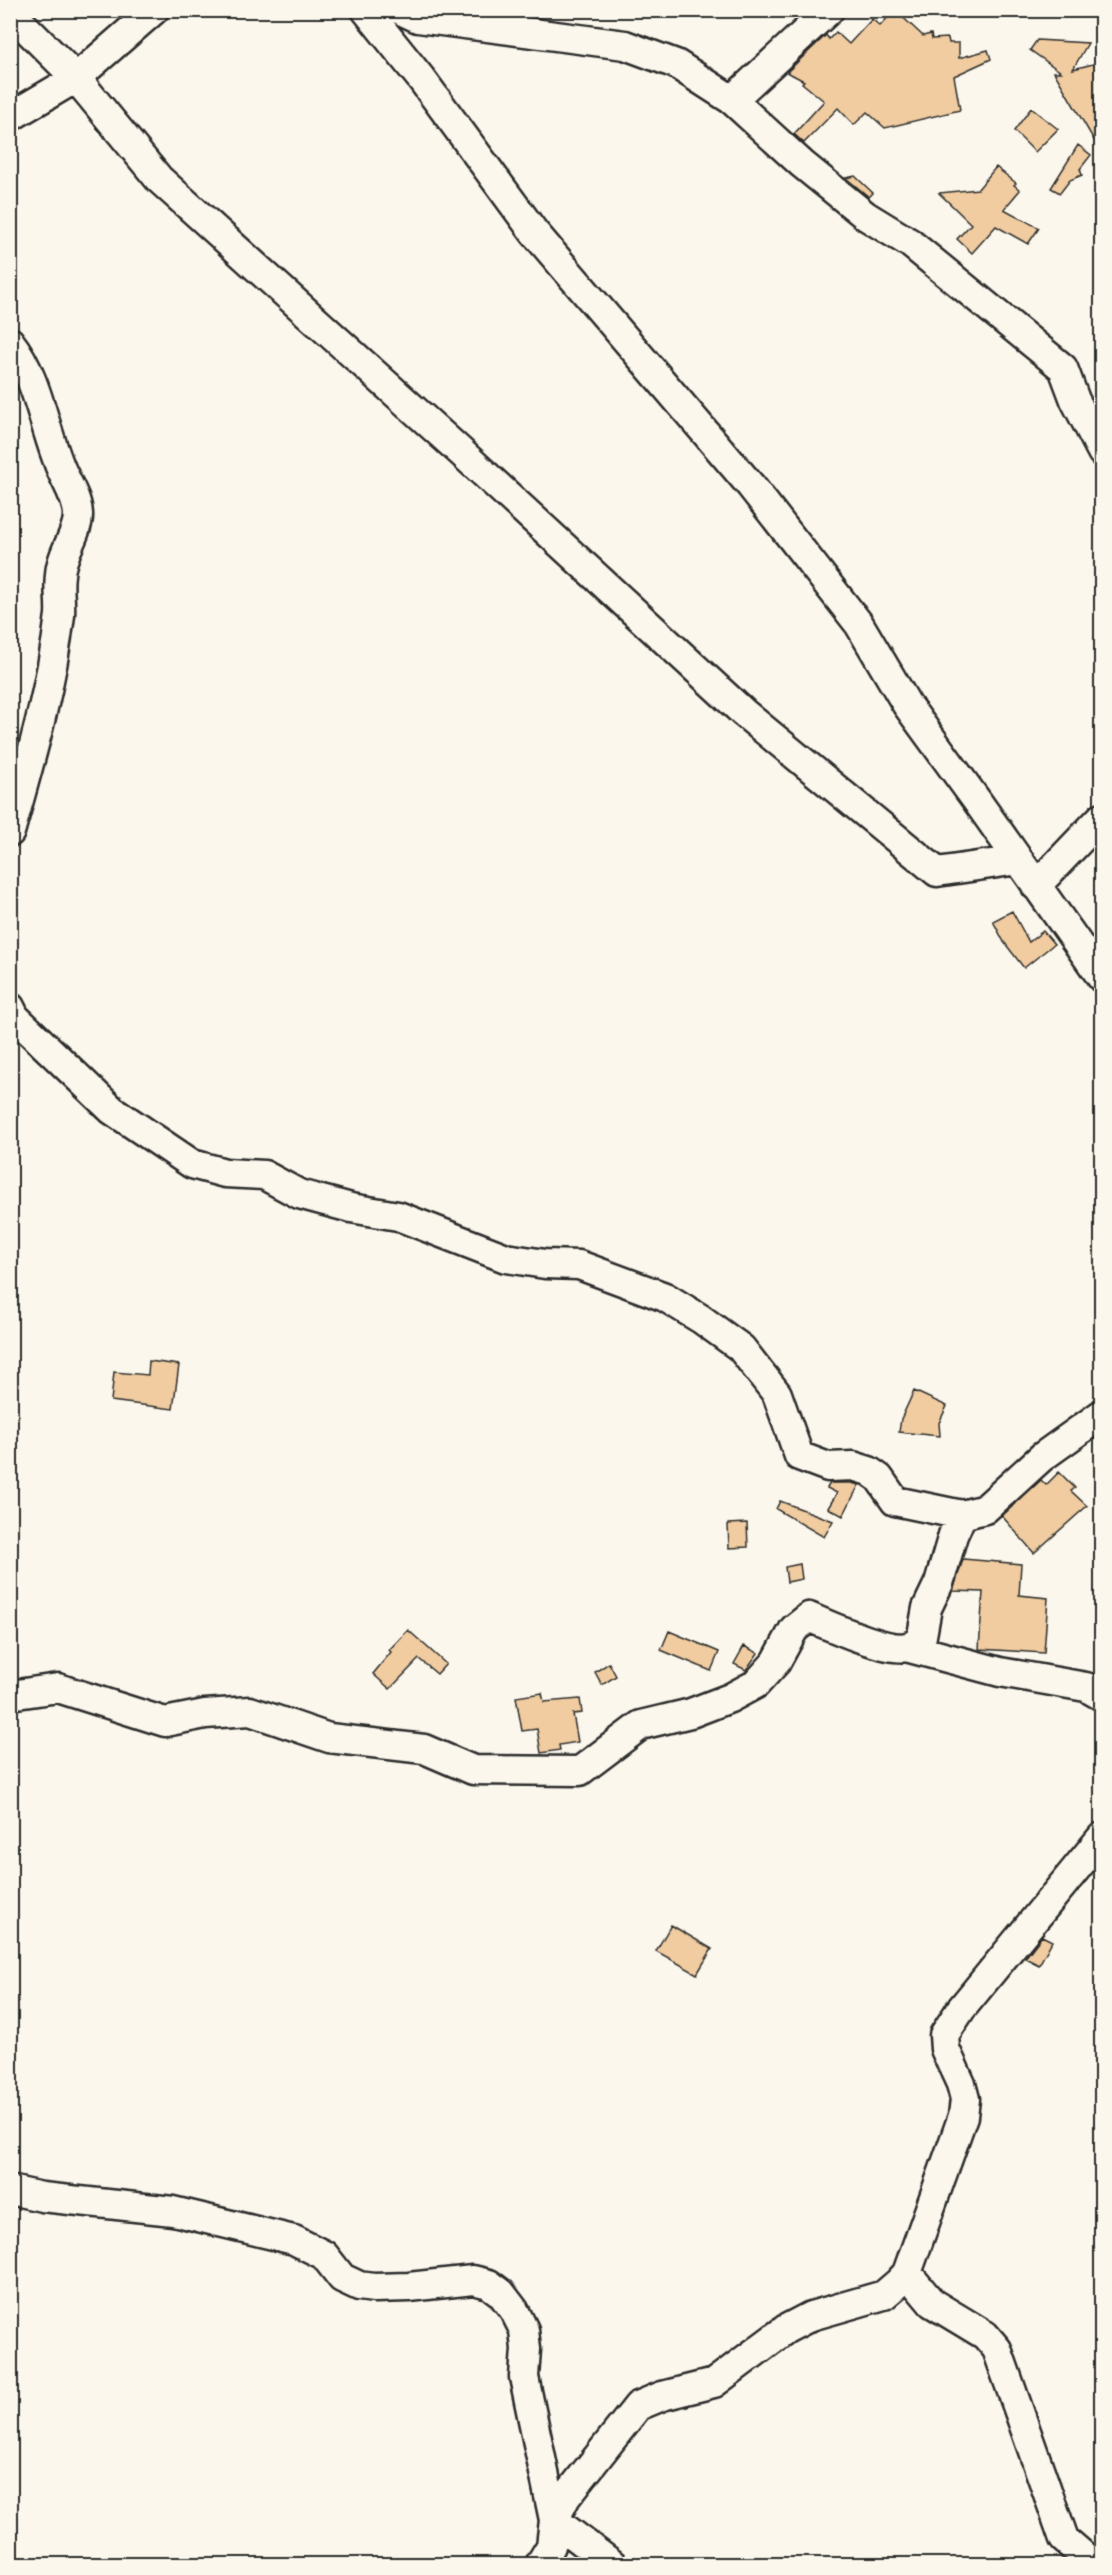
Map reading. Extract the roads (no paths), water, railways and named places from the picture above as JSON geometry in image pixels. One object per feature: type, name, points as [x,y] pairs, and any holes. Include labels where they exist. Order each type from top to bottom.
[{"type":"street","points":[[10,117],[76,78],[154,10]]},
{"type":"street","points":[[366,10],[423,81],[534,232],[751,486],[859,624],[906,705],[977,801],[1101,978]]},
{"type":"street","points":[[732,99],[829,10]]},
{"type":"street","points":[[10,12],[76,78],[159,179],[462,453],[744,713],[937,872],[1018,861]]},
{"type":"street","points":[[418,13],[625,45],[676,64],[732,99],[802,164],[866,216],[910,243],[1063,368],[1075,400],[1095,416],[1101,452]]},
{"type":"street","points":[[10,342],[20,354],[31,382],[59,466],[75,497],[78,516],[74,534],[63,553],[60,575],[60,613],[55,648],[37,736],[10,832]]},
{"type":"street","points":[[1036,886],[1101,817]]},
{"type":"street","points":[[10,1007],[15,1017],[112,1110],[192,1164],[225,1173],[264,1174],[299,1194],[351,1208],[398,1216],[506,1258],[545,1264],[579,1265],[665,1297],[741,1348],[777,1394],[799,1456],[828,1467],[853,1466],[869,1471],[879,1478],[895,1502],[962,1515],[985,1509],[1042,1457],[1101,1414]]},
{"type":"street","points":[[906,1647],[921,1641],[927,1608],[939,1583],[953,1535],[962,1515]]},
{"type":"street","points":[[10,1695],[58,1688],[165,1722],[205,1714],[250,1711],[328,1738],[424,1749],[472,1770],[580,1771],[641,1725],[711,1706],[756,1684],[776,1662],[794,1629],[809,1617],[856,1637],[906,1647],[1000,1672],[1086,1687],[1101,1696]]},
{"type":"street","points":[[554,2520],[566,2497],[638,2406],[662,2396],[714,2383],[786,2329],[811,2316],[884,2295],[907,2273],[963,2116],[965,2099],[961,2084],[945,2049],[944,2035],[961,2009],[1101,1837]]},
{"type":"street","points":[[10,2190],[42,2197],[173,2211],[294,2240],[324,2255],[342,2278],[359,2286],[409,2287],[473,2280],[489,2284],[501,2293],[514,2310],[524,2330],[526,2349],[524,2377],[554,2520],[551,2546],[540,2565]]},
{"type":"street","points":[[907,2273],[932,2303],[985,2335],[997,2349],[1012,2385],[1025,2430],[1064,2539],[1093,2565]]},
{"type":"street","points":[[554,2520],[612,2565]]}]
